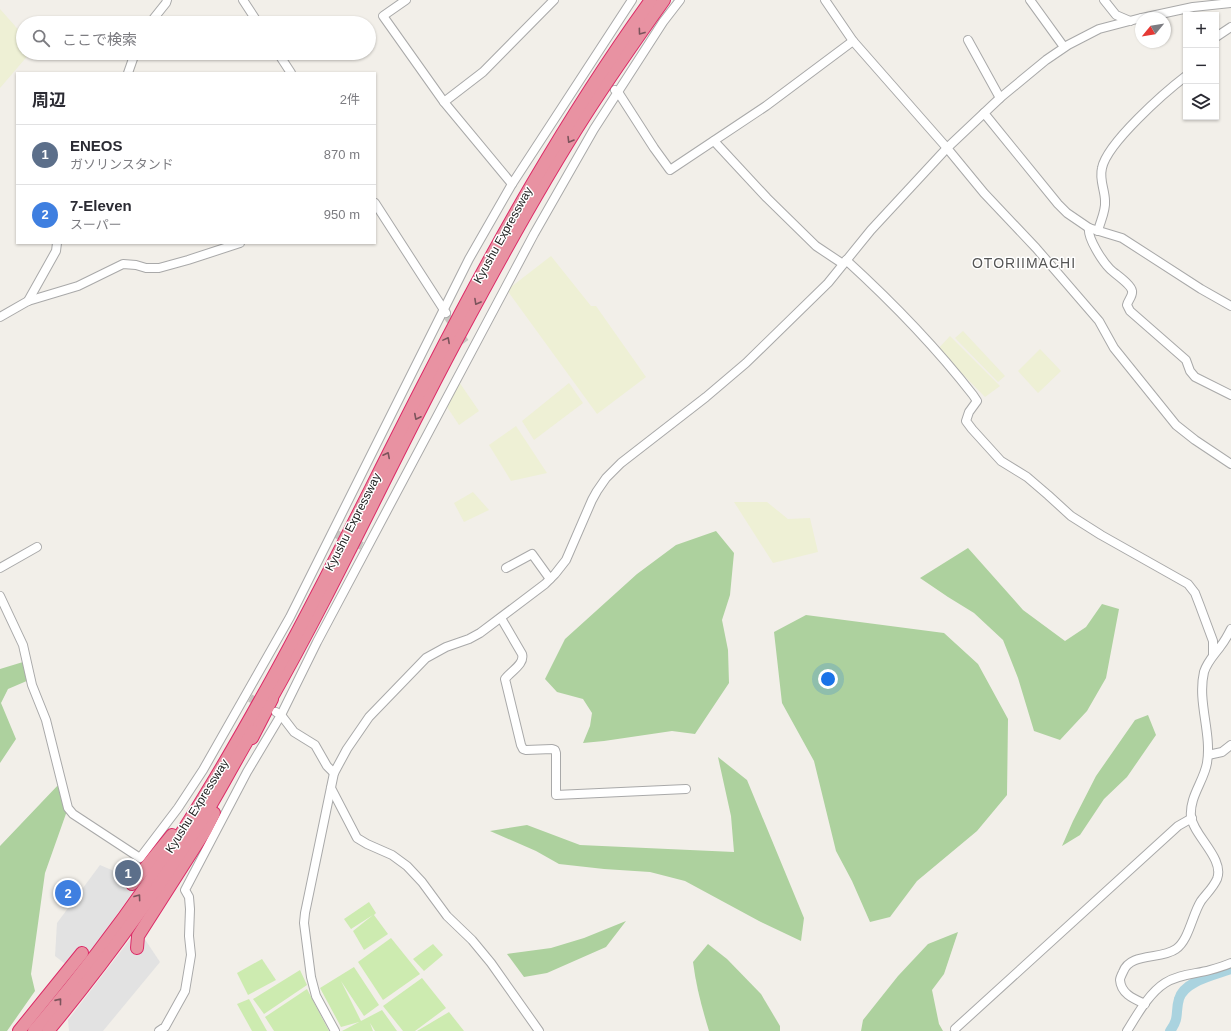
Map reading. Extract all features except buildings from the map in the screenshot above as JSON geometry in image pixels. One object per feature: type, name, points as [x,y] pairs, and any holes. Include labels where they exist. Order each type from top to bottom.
[{"type":"highway","name":"Kyushu Expressway","points":[[34,1031],[80,975],[150,881],[189,821],[241,735],[298,631],[429,374],[503,235],[550,153],[651,0]]},
{"type":"highway","name":"Kyushu Expressway","points":[[48,1031],[111,952],[160,884],[204,816],[280,682],[354,542],[462,331],[521,223],[585,116],[622,59],[664,0]]},
{"type":"highway","points":[[137,948],[138,936],[205,830],[280,682]]},
{"type":"highway","points":[[132,884],[177,828],[241,735]]},
{"type":"highway","points":[[18,1031],[82,953]]},
{"type":"street","points":[[156,16],[167,0]]},
{"type":"street","points":[[243,0],[253,16]]},
{"type":"street","points":[[406,0],[383,16],[444,102],[512,184]]},
{"type":"street","points":[[444,102],[483,72],[554,0]]},
{"type":"street","points":[[0,596],[23,645],[32,685],[46,720],[68,808],[73,814],[140,858],[178,808],[247,697],[334,533],[399,398],[446,313],[469,259],[512,184],[632,0]]},
{"type":"street","points":[[164,1030],[185,991],[191,955],[189,936],[190,908],[189,898],[185,890],[314,648],[364,547],[469,348],[616,91],[663,22],[680,0]]},
{"type":"street","points":[[825,0],[853,41],[947,148],[984,193],[1036,248],[1098,322],[1114,348],[1150,390],[1176,425],[1195,440],[1231,464]]},
{"type":"street","points":[[1030,0],[1064,47]]},
{"type":"street","points":[[1104,0],[1116,15],[1130,21]]},
{"type":"street","points":[[1170,12],[1193,7],[1231,3]]},
{"type":"street","points":[[335,1031],[316,996],[311,978],[304,923],[312,876],[334,773],[347,749],[369,717],[426,658],[446,647],[469,639],[480,633],[550,579],[566,560],[592,500],[610,474],[621,463],[706,397],[746,363],[828,283],[871,230],[947,148],[1000,98],[1064,47],[1099,29],[1135,20]]},
{"type":"street","points":[[1219,35],[1231,27]]},
{"type":"street","points":[[968,40],[1000,98]]},
{"type":"street","points":[[616,91],[670,170],[766,106],[853,41]]},
{"type":"street","points":[[128,72],[133,60]]},
{"type":"street","points":[[283,60],[290,72]]},
{"type":"street","points":[[1098,231],[1105,201],[1101,177],[1103,163],[1126,130],[1183,78]]},
{"type":"street","points":[[984,113],[1067,213],[1089,228],[1122,238],[1187,280],[1231,306]]},
{"type":"street","points":[[714,141],[816,246],[845,262],[893,303],[916,328],[977,401],[969,412],[966,421],[972,430],[1001,461],[1048,494],[1070,516],[1188,584],[1195,593],[1213,641],[1213,654]]},
{"type":"street","points":[[376,206],[446,313]]},
{"type":"street","points":[[1089,228],[1088,231],[1103,261],[1131,287],[1132,294],[1127,305],[1130,311],[1186,360],[1190,372],[1195,377],[1231,395]]},
{"type":"street","points":[[28,301],[56,251],[56,244]]},
{"type":"street","points":[[0,317],[28,301],[78,286],[124,264],[146,268],[159,268],[237,244]]},
{"type":"street","points":[[0,568],[37,547]]},
{"type":"street","points":[[506,568],[532,554],[550,579]]},
{"type":"street","points":[[501,618],[523,658],[505,679],[521,745],[523,749],[526,750],[555,750],[556,795],[686,789]]},
{"type":"street","points":[[1145,1004],[1129,997],[1123,990],[1120,980],[1125,966],[1136,959],[1164,954],[1176,950],[1185,939],[1201,901],[1218,878],[1218,868],[1207,846],[1194,826],[1191,809],[1196,792],[1206,773],[1208,755],[1203,698],[1204,671],[1213,654],[1219,648],[1231,629]]},
{"type":"street","points":[[279,714],[294,732],[315,745],[327,766],[334,773]]},
{"type":"street","points":[[1208,755],[1222,752],[1231,745]]},
{"type":"street","points":[[331,788],[357,838],[392,855],[407,866],[422,882],[447,916],[472,940],[491,963],[539,1031]]},
{"type":"street","points":[[956,1029],[1178,826],[1192,818]]},
{"type":"street","points":[[1127,1031],[1145,1004],[1165,983],[1179,977],[1210,970],[1231,963]]},
{"type":"green space","points":[[0,9],[16,27],[16,60],[24,60],[0,88]]},
{"type":"green space","points":[[551,256],[591,306],[596,306],[646,377],[597,414],[507,290]]},
{"type":"green space","points":[[963,331],[1005,376],[998,382],[955,338]]},
{"type":"green space","points":[[950,336],[1000,386],[985,397],[938,349]]},
{"type":"green space","points":[[1040,349],[1061,371],[1038,393],[1018,371]]},
{"type":"green space","points":[[457,379],[479,411],[459,425],[445,404]]},
{"type":"green space","points":[[569,383],[583,403],[534,440],[522,421]]},
{"type":"green space","points":[[516,426],[547,473],[511,481],[489,445]]},
{"type":"green space","points":[[473,492],[489,510],[464,522],[454,503]]},
{"type":"green space","points":[[734,502],[767,502],[788,519],[810,518],[818,552],[773,563]]},
{"type":"green space","points":[[716,531],[734,553],[730,595],[722,620],[728,650],[729,683],[695,734],[672,731],[583,743],[590,726],[592,713],[583,699],[557,692],[545,679],[565,639],[637,574],[676,545]]},
{"type":"green space","points":[[968,548],[1023,610],[1065,641],[1086,627],[1102,604],[1119,609],[1106,678],[1087,711],[1060,740],[1034,731],[1018,678],[1003,640],[974,613],[920,578]]},
{"type":"green space","points":[[806,615],[944,633],[978,664],[1008,719],[1007,795],[977,831],[917,881],[890,917],[870,922],[852,881],[836,851],[814,761],[782,703],[774,632]]},
{"type":"green space","points":[[23,662],[29,680],[8,689],[1,703],[16,739],[0,763],[0,669]]},
{"type":"green space","points":[[1148,715],[1156,735],[1127,777],[1104,799],[1080,835],[1062,846],[1096,776],[1135,720]]},
{"type":"green space","points":[[718,757],[747,780],[804,918],[801,941],[759,921],[685,881],[650,872],[559,864],[536,851],[490,831],[527,825],[580,845],[734,852],[731,816]]},
{"type":"green space","points":[[60,783],[68,808],[45,873],[31,974],[35,991],[7,1031],[0,1031],[0,846]]},
{"type":"green space","points":[[369,902],[376,913],[374,915],[388,934],[364,950],[353,931],[373,915],[351,929],[344,919]]},
{"type":"green space","points":[[626,921],[606,947],[547,973],[524,977],[507,954],[551,948],[584,938]]},
{"type":"green space","points":[[958,932],[944,974],[932,990],[939,1024],[943,1031],[861,1031],[863,1020],[898,976],[928,944]]},
{"type":"green space","points":[[391,938],[420,974],[383,1000],[358,962]]},
{"type":"green space","points":[[433,944],[443,955],[424,971],[413,959]]},
{"type":"green space","points":[[708,944],[727,959],[761,994],[780,1026],[780,1031],[709,1031],[693,962]]},
{"type":"green space","points":[[262,959],[276,980],[248,995],[237,973]]},
{"type":"green space","points":[[354,967],[379,1005],[364,1016],[341,981],[361,1021],[382,1010],[397,1031],[375,1031],[370,1023],[373,1031],[342,1031],[359,1022],[341,1027],[320,988]]},
{"type":"green space","points":[[300,970],[307,985],[264,1014],[253,999]]},
{"type":"green space","points":[[422,978],[446,1008],[415,1031],[403,1031],[383,1006]]},
{"type":"green space","points":[[307,989],[329,1031],[274,1031],[265,1017]]},
{"type":"green space","points":[[249,999],[267,1031],[252,1031],[237,1004]]},
{"type":"green space","points":[[449,1012],[464,1031],[417,1031]]},
{"type":"shaded area","points":[[100,865],[140,882],[76,972],[55,956],[57,923]]},
{"type":"shaded area","points":[[138,929],[160,962],[103,1031],[69,1031],[68,1020]]},
{"type":"waterway","points":[[1170,1031],[1176,1019],[1179,999],[1182,993],[1193,983],[1231,969]]},
{"type":"tunnel","points":[[447,316],[467,345]]},
{"type":"tunnel","points":[[336,534],[362,546]]},
{"type":"tunnel","points":[[250,698],[263,705]]},
{"type":"place","name":"ENEOS","points":[[128,873]]},
{"type":"place","name":"7-Eleven","points":[[68,893]]},
{"type":"district","name":"OTORIIMACHI","points":[[1024,263]]}]
